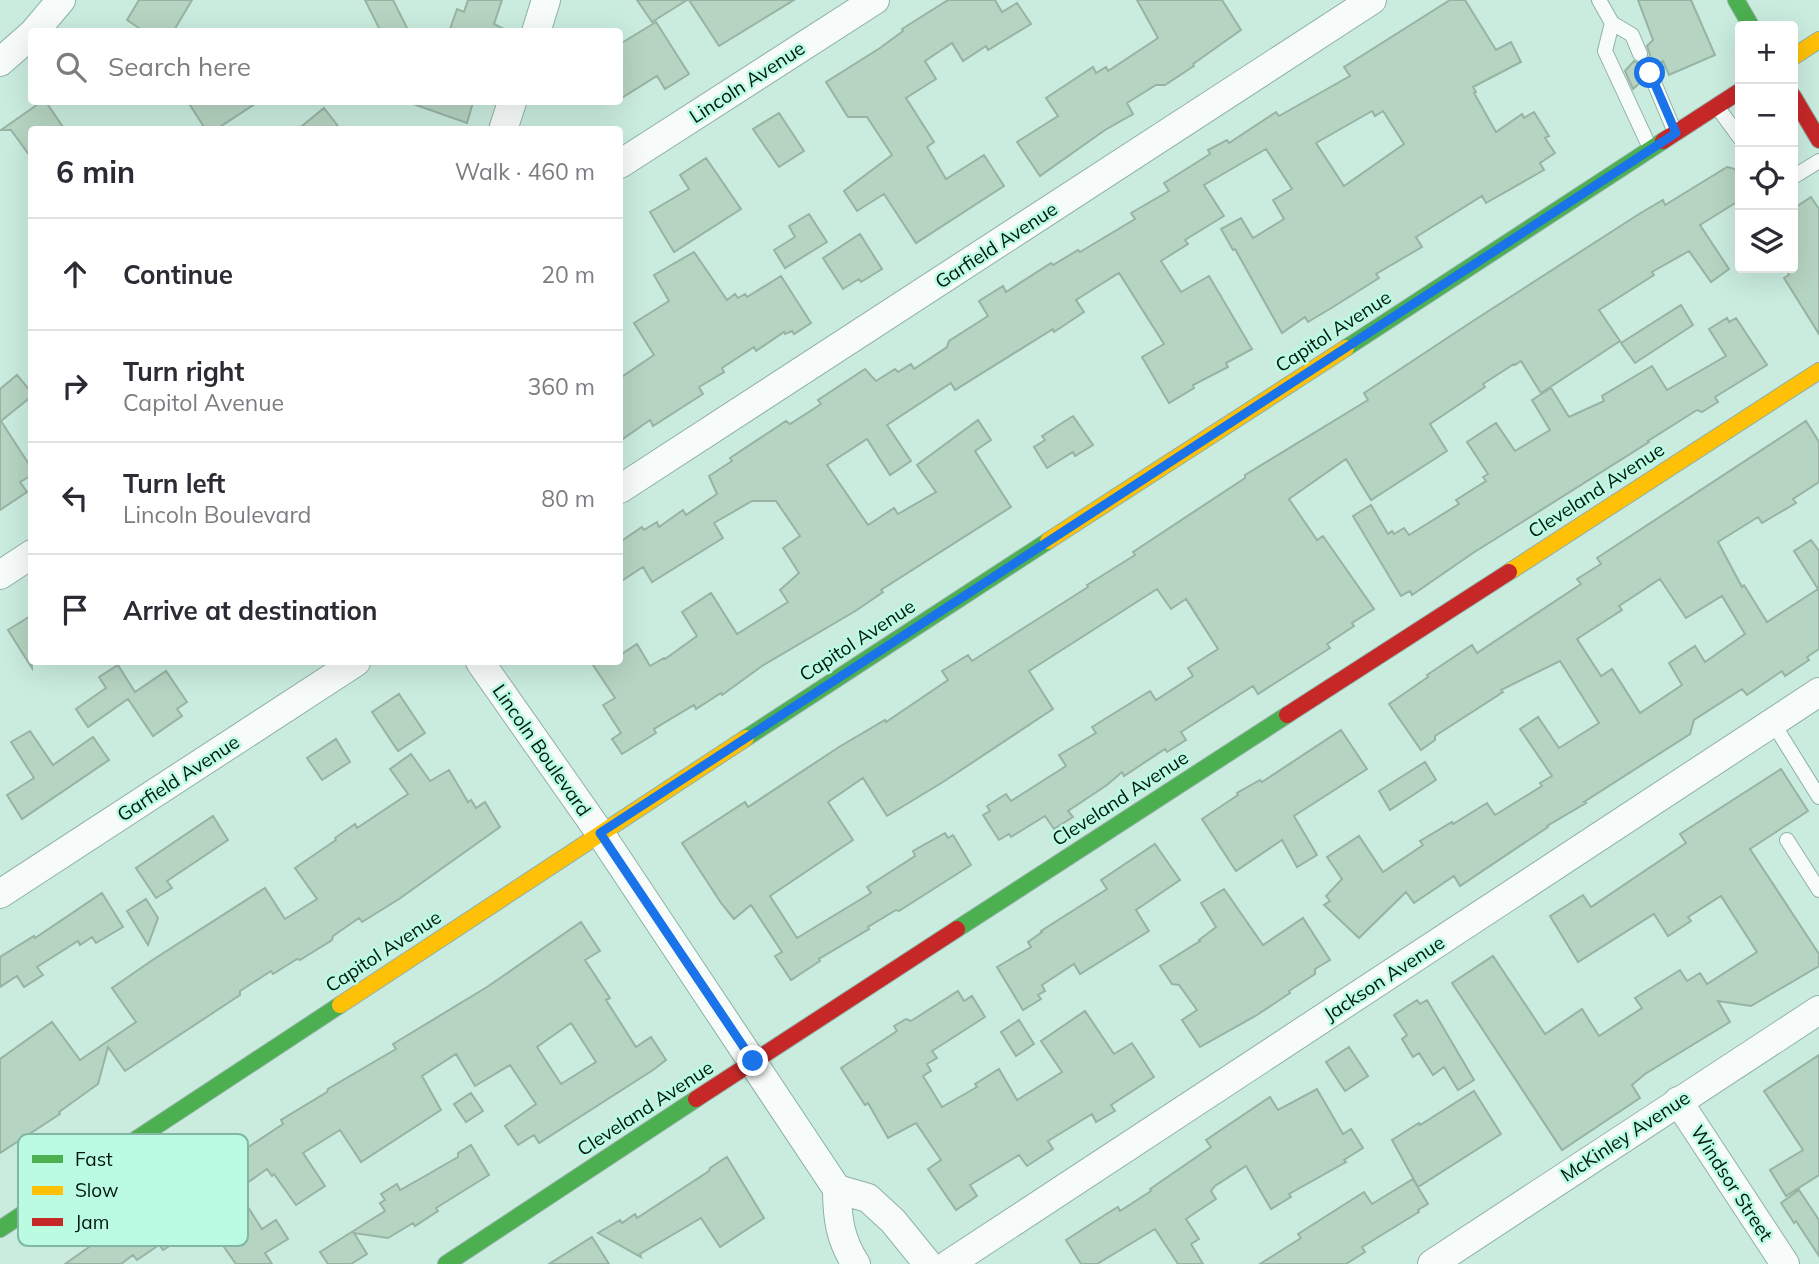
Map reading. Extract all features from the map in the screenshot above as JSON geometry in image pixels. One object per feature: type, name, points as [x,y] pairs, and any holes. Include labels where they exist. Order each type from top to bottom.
[{"type":"main road","points":[[1736,0],[1748,21]]},
{"type":"main road","points":[[1798,54],[1819,40]]},
{"type":"main road","name":"Capitol Avenue","points":[[144,1134],[600,833],[1735,94]]},
{"type":"main road","points":[[1800,123],[1819,140]]},
{"type":"main road","name":"Cleveland Avenue","points":[[446,1264],[753,1061],[1819,371]]},
{"type":"main road","name":"Capitol Avenue","points":[[0,1229],[18,1217]]},
{"type":"street","points":[[37,28],[61,0]]},
{"type":"street","points":[[537,28],[546,0]]},
{"type":"street","name":"Lincoln Avenue","points":[[623,162],[875,0]]},
{"type":"street","name":"Garfield Avenue","points":[[623,487],[1372,0]]},
{"type":"street","points":[[0,62],[28,37]]},
{"type":"street","points":[[504,126],[511,105]]},
{"type":"street","points":[[0,575],[28,557]]},
{"type":"street","name":"Garfield Avenue","points":[[0,894],[351,665]]},
{"type":"street","name":"Lincoln Boulevard","points":[[482,665],[600,833],[837,1189]]},
{"type":"street","name":"Jackson Avenue","points":[[949,1264],[1819,692]]},
{"type":"street","name":"McKinley Avenue","points":[[1432,1264],[1819,1010]]},
{"type":"street","name":"Windsor Street","points":[[1678,1101],[1785,1264]]},
{"type":"street","points":[[856,1264],[847,1251],[837,1219],[837,1189],[868,1198],[893,1221],[928,1264]]},
{"type":"lane","points":[[1599,0],[1612,23],[1632,35],[1640,54]]},
{"type":"lane","points":[[1612,23],[1605,51],[1651,149]]},
{"type":"lane","points":[[1650,73],[1676,133]]},
{"type":"lane","points":[[1717,107],[1735,131]]},
{"type":"lane","points":[[1798,174],[1819,161]]},
{"type":"lane","points":[[1773,723],[1819,797]]},
{"type":"lane","points":[[1787,840],[1819,890]]},
{"type":"building","points":[[139,0],[192,0],[175,28],[139,28],[127,20]]},
{"type":"building","points":[[365,0],[393,0],[407,28],[379,28]]},
{"type":"building","points":[[468,0],[502,0],[494,24],[502,28],[450,28],[457,9],[464,12]]},
{"type":"building","points":[[637,0],[687,0],[652,22]]},
{"type":"building","points":[[689,0],[794,0],[719,46]]},
{"type":"building","points":[[948,0],[995,0],[1002,12],[1017,3],[1031,24],[988,50],[986,46],[963,61],[952,43],[925,61],[936,79],[906,98],[934,142],[927,147],[946,179],[984,155],[1004,186],[916,243],[884,194],[857,211],[844,191],[892,155],[867,117],[848,117],[826,82]]},
{"type":"building","points":[[1137,0],[1222,0],[1241,30],[1165,85],[1156,85],[1127,103],[1133,114],[1105,130],[1040,176],[1017,142],[1058,116],[1046,98],[1093,67],[1096,73],[1106,67],[1108,71],[1158,38]]},
{"type":"building","points":[[1450,0],[1465,0],[1496,50],[1511,42],[1521,62],[1473,87],[1496,132],[1522,114],[1524,118],[1534,112],[1549,136],[1545,138],[1555,153],[1540,163],[1544,170],[1486,203],[1482,196],[1416,237],[1422,247],[1376,274],[1379,278],[1308,322],[1305,317],[1282,333],[1221,229],[1241,218],[1253,238],[1284,219],[1273,200],[1292,189],[1266,149],[1204,185],[1224,216],[1185,240],[1188,244],[1161,261],[1181,292],[1209,276],[1252,349],[1226,363],[1228,367],[1193,385],[1194,388],[1169,403],[1142,357],[1164,344],[1119,273],[1076,300],[1084,312],[1054,332],[1053,329],[955,390],[951,383],[887,425],[911,461],[890,475],[867,439],[827,465],[868,525],[894,508],[898,514],[936,492],[917,465],[978,420],[991,440],[975,451],[1011,507],[881,590],[883,592],[857,610],[762,666],[722,695],[721,693],[696,709],[694,705],[654,729],[656,733],[622,754],[612,739],[621,733],[603,705],[615,698],[593,665],[623,665],[623,653],[637,644],[650,666],[665,659],[697,636],[682,612],[711,593],[737,634],[788,602],[780,590],[799,573],[783,548],[800,536],[776,501],[752,501],[714,523],[723,538],[652,582],[643,567],[623,580],[623,540],[642,527],[644,530],[657,522],[659,527],[683,510],[686,515],[717,494],[709,476],[732,461],[730,458],[786,421],[790,424],[821,404],[818,400],[865,369],[876,381],[895,369],[898,372],[911,364],[914,369],[947,347],[949,341],[988,316],[979,301],[1003,286],[1006,292],[1051,263],[1053,265],[1078,250],[1080,252],[1135,219],[1131,213],[1169,191],[1164,183],[1210,154],[1208,150],[1227,140],[1229,143],[1276,112],[1279,116],[1350,76],[1344,67]],"holes":[[[1372,111],[1375,116],[1383,111],[1404,144],[1344,186],[1316,143]]]},
{"type":"building","points":[[1638,0],[1691,0],[1715,55],[1669,75],[1663,61],[1657,67],[1647,64],[1641,71],[1643,80],[1633,89],[1625,71],[1634,61],[1639,64],[1647,60],[1650,55],[1647,46],[1653,40]]},
{"type":"building","points":[[656,22],[689,74],[665,89],[657,76],[623,97],[623,42]]},
{"type":"building","points":[[37,105],[48,105],[62,126],[28,126],[28,153],[11,130],[1,130]]},
{"type":"building","points":[[190,105],[253,105],[221,126],[203,126]]},
{"type":"building","points":[[416,105],[472,105],[467,123]]},
{"type":"building","points":[[324,108],[338,126],[302,126]]},
{"type":"building","points":[[779,113],[804,151],[779,167],[753,129]]},
{"type":"building","points":[[706,158],[741,209],[674,252],[650,212],[689,189],[680,175]]},
{"type":"building","points":[[1727,167],[1735,169],[1735,203],[1700,225],[1729,269],[1711,282],[1689,251],[1652,272],[1654,275],[1599,310],[1620,341],[1541,393],[1521,361],[1514,364],[1430,424],[1447,451],[1371,500],[1346,459],[1289,499],[1317,540],[1323,536],[1374,609],[1327,644],[1330,648],[1258,694],[1253,686],[1181,732],[1186,740],[1167,752],[1165,749],[1124,776],[1122,772],[1068,811],[1073,817],[1054,829],[1045,816],[1011,837],[1009,834],[999,840],[983,815],[990,811],[987,806],[1006,794],[1011,801],[1066,766],[1059,755],[1096,733],[1092,727],[1150,691],[1156,700],[1193,676],[1188,668],[1218,649],[1186,599],[1171,609],[1157,589],[1029,671],[1053,709],[943,782],[887,816],[863,778],[828,802],[853,840],[770,896],[797,938],[871,893],[867,887],[915,856],[913,851],[945,833],[948,838],[953,835],[971,865],[899,911],[896,910],[868,927],[869,929],[819,959],[820,961],[791,980],[775,956],[782,952],[751,905],[734,919],[721,903],[682,843],[745,802],[748,807],[839,747],[885,720],[886,722],[948,680],[942,671],[968,655],[972,661],[1088,587],[1087,585],[1135,555],[1133,552],[1245,478],[1245,475],[1368,400],[1364,393],[1639,214],[1663,200],[1665,205]]},
{"type":"building","points":[[1811,197],[1819,209],[1819,334],[1784,278],[1789,275],[1788,273],[1798,273],[1798,206]]},
{"type":"building","points":[[809,214],[827,242],[785,268],[774,250],[795,237],[789,226]]},
{"type":"building","points":[[860,234],[882,269],[843,289],[823,258]]},
{"type":"building","points":[[694,252],[727,300],[735,294],[738,298],[745,294],[747,297],[781,276],[811,323],[794,334],[792,331],[785,334],[784,332],[756,351],[754,347],[722,368],[724,372],[699,387],[703,394],[653,426],[650,420],[623,439],[623,376],[654,355],[634,323],[669,301],[654,275]]},
{"type":"building","points":[[1681,305],[1693,325],[1635,363],[1621,343]]},
{"type":"building","points":[[1727,318],[1729,322],[1736,318],[1767,365],[1715,397],[1718,402],[1702,412],[1697,410],[1412,595],[1410,591],[1401,596],[1353,516],[1371,505],[1388,534],[1392,531],[1394,534],[1404,528],[1409,535],[1459,504],[1456,500],[1486,481],[1483,477],[1488,474],[1467,442],[1496,423],[1515,451],[1550,430],[1532,400],[1551,388],[1569,417],[1604,401],[1602,396],[1652,366],[1667,390],[1726,356],[1709,329]]},
{"type":"building","points":[[17,375],[28,388],[28,399],[1,421],[28,463],[28,477],[20,482],[27,492],[0,510],[0,389]]},
{"type":"building","points":[[1073,416],[1093,445],[1075,456],[1073,452],[1047,468],[1034,447],[1045,440],[1042,436]]},
{"type":"building","points":[[1806,421],[1819,442],[1819,482],[1793,499],[1796,503],[1762,523],[1758,517],[1718,542],[1742,587],[1744,585],[1767,622],[1818,589],[1794,551],[1811,540],[1819,551],[1819,649],[1807,657],[1809,660],[1785,676],[1782,671],[1747,695],[1742,689],[1694,720],[1690,734],[1460,886],[1454,876],[1414,903],[1406,892],[1359,938],[1324,905],[1330,901],[1326,896],[1342,879],[1327,857],[1359,836],[1383,872],[1423,845],[1420,841],[1452,822],[1453,824],[1487,803],[1495,815],[1542,786],[1540,783],[1552,776],[1520,729],[1538,717],[1559,748],[1599,723],[1560,661],[1501,690],[1503,692],[1435,736],[1435,740],[1421,750],[1389,704],[1472,645],[1477,653],[1581,584],[1577,579],[1601,564],[1597,558]],"holes":[[[1660,579],[1686,618],[1722,596],[1745,634],[1705,662],[1695,646],[1669,663],[1682,685],[1640,713],[1612,669],[1601,676],[1577,639],[1622,610],[1619,606]]]},
{"type":"building","points":[[28,618],[28,662],[8,630]]},
{"type":"building","points":[[118,665],[135,692],[166,671],[187,702],[177,709],[182,716],[153,736],[128,699],[88,727],[76,709],[106,688],[99,677]]},
{"type":"building","points":[[399,694],[425,733],[398,751],[372,712]]},
{"type":"building","points":[[1341,730],[1367,769],[1294,816],[1317,855],[1297,867],[1282,840],[1236,871],[1202,819],[1238,795],[1237,793],[1260,780],[1262,782]]},
{"type":"building","points":[[30,731],[53,765],[93,737],[109,760],[22,819],[7,795],[34,778],[11,742]]},
{"type":"building","points":[[336,739],[350,762],[322,780],[307,758]]},
{"type":"building","points":[[411,754],[430,781],[449,770],[468,802],[471,800],[476,808],[485,802],[500,827],[399,899],[362,922],[359,918],[333,936],[332,940],[300,960],[297,959],[273,974],[271,971],[240,991],[240,995],[125,1071],[108,1047],[98,1084],[29,1134],[18,1134],[18,1141],[0,1153],[0,1059],[52,1022],[80,1060],[136,1022],[112,988],[154,959],[265,888],[285,919],[317,899],[295,868],[355,824],[357,828],[408,794],[390,769]]},
{"type":"building","points":[[1425,762],[1436,780],[1390,810],[1379,791]]},
{"type":"building","points":[[1781,769],[1808,811],[1750,849],[1819,954],[1819,966],[1751,1006],[1718,1001],[1730,1022],[1645,1074],[1632,1085],[1640,1098],[1562,1150],[1452,983],[1493,956],[1545,1034],[1582,1009],[1599,1036],[1642,1008],[1635,998],[1680,970],[1687,981],[1700,973],[1707,984],[1757,952],[1721,896],[1688,917],[1691,921],[1668,936],[1654,914],[1578,962],[1550,916],[1583,895],[1591,907],[1686,843],[1680,834]]},
{"type":"building","points":[[213,816],[228,840],[167,881],[172,888],[156,898],[136,868]]},
{"type":"building","points":[[1155,844],[1180,880],[1136,910],[1149,931],[1080,974],[1074,964],[1042,985],[1045,991],[1038,995],[1041,999],[1023,1010],[997,967],[1031,947],[1028,942],[1041,931],[1107,889],[1101,880]]},
{"type":"building","points":[[1224,889],[1263,945],[1303,918],[1330,960],[1315,969],[1315,974],[1289,991],[1290,993],[1200,1047],[1182,1020],[1197,1010],[1179,985],[1172,984],[1160,966],[1200,941],[1216,927],[1201,903]]},
{"type":"building","points":[[102,893],[123,927],[96,943],[92,937],[80,945],[78,941],[37,967],[43,975],[24,987],[17,976],[0,987],[0,957],[34,936],[35,938]]},
{"type":"building","points":[[146,899],[158,918],[148,945],[127,911]]},
{"type":"building","points":[[581,922],[600,951],[585,960],[610,998],[606,1000],[636,1047],[651,1037],[666,1060],[539,1143],[534,1135],[518,1145],[505,1126],[536,1104],[510,1065],[475,1086],[456,1054],[422,1076],[441,1110],[361,1162],[340,1130],[303,1153],[325,1186],[296,1205],[274,1174],[272,1176],[267,1169],[248,1182],[248,1147],[283,1124],[281,1120],[396,1049],[393,1044],[487,987]],"holes":[[[571,1023],[596,1062],[561,1084],[537,1047]]]},
{"type":"building","points":[[958,991],[964,1001],[972,996],[985,1017],[932,1051],[937,1058],[927,1064],[931,1071],[923,1076],[942,1107],[977,1087],[975,1084],[999,1069],[1017,1100],[1062,1072],[1041,1041],[1085,1011],[1114,1054],[1132,1043],[1154,1077],[1111,1105],[1115,1111],[1096,1122],[1092,1114],[1048,1141],[1053,1149],[1027,1166],[1019,1155],[970,1185],[977,1196],[956,1210],[928,1169],[941,1160],[916,1123],[888,1138],[868,1103],[865,1105],[841,1068],[897,1031],[894,1026],[906,1019],[911,1021]]},
{"type":"building","points":[[1417,1000],[1420,1004],[1427,1000],[1474,1080],[1458,1090],[1444,1067],[1433,1075],[1419,1053],[1413,1057],[1402,1039],[1407,1035],[1394,1015]]},
{"type":"building","points":[[1019,1020],[1034,1044],[1016,1056],[1001,1032]]},
{"type":"building","points":[[1349,1047],[1368,1076],[1345,1091],[1326,1062]]},
{"type":"building","points":[[1819,1055],[1819,1175],[1786,1196],[1770,1170],[1803,1150],[1764,1091]]},
{"type":"building","points":[[1317,1089],[1343,1134],[1351,1129],[1363,1148],[1344,1160],[1346,1162],[1289,1194],[1291,1197],[1271,1209],[1246,1166],[1215,1186],[1211,1191],[1216,1199],[1186,1219],[1199,1239],[1191,1244],[1203,1264],[1178,1264],[1155,1229],[1097,1264],[1081,1264],[1066,1240],[1118,1207],[1120,1211],[1151,1191],[1150,1189],[1211,1147],[1206,1140],[1270,1097],[1278,1110]]},
{"type":"building","points":[[1474,1091],[1501,1134],[1418,1187],[1392,1140]]},
{"type":"building","points":[[471,1093],[483,1111],[466,1122],[454,1104]]},
{"type":"building","points":[[471,1145],[489,1175],[436,1208],[438,1211],[415,1226],[413,1223],[388,1238],[354,1233],[367,1254],[351,1264],[328,1264],[320,1252],[385,1211],[380,1203],[385,1200],[381,1194],[397,1184],[400,1190],[458,1157],[458,1153]]},
{"type":"building","points":[[727,1157],[764,1218],[720,1247],[701,1218],[640,1254],[641,1257],[598,1233],[635,1214],[637,1218]]},
{"type":"building","points":[[1413,1179],[1428,1204],[1362,1247],[1365,1252],[1346,1264],[1260,1264],[1301,1238],[1298,1234],[1364,1192],[1372,1204]]},
{"type":"building","points":[[1799,1190],[1819,1220],[1819,1256],[1781,1203]]},
{"type":"building","points":[[248,1207],[262,1229],[276,1220],[288,1239],[265,1253],[272,1264],[236,1264],[223,1246],[248,1246]]},
{"type":"building","points":[[592,1237],[609,1264],[549,1264]]},
{"type":"building","points":[[90,1246],[158,1246],[137,1260],[133,1255],[121,1264],[65,1264]]},
{"type":"traffic: fast","points":[[1736,0],[1748,21]]},
{"type":"traffic: fast","points":[[1346,348],[1663,141]]},
{"type":"traffic: fast","points":[[746,738],[1048,541]]},
{"type":"traffic: fast","points":[[957,929],[1287,715]]},
{"type":"traffic: fast","points":[[144,1134],[340,1005]]},
{"type":"traffic: fast","points":[[446,1264],[696,1099]]},
{"type":"traffic: fast","points":[[0,1229],[18,1217]]},
{"type":"traffic: slow","points":[[1798,54],[1819,40]]},
{"type":"traffic: slow","points":[[1048,541],[1346,348]]},
{"type":"traffic: slow","points":[[1509,572],[1819,371]]},
{"type":"traffic: slow","points":[[340,1005],[746,738]]},
{"type":"traffic: jam","points":[[1663,141],[1735,94]]},
{"type":"traffic: jam","points":[[1798,104],[1819,140]]},
{"type":"traffic: jam","points":[[1287,715],[1509,572]]},
{"type":"traffic: jam","points":[[696,1099],[957,929]]},
{"type":"route","points":[[753,1061],[600,833],[1676,133],[1650,73]]}]
